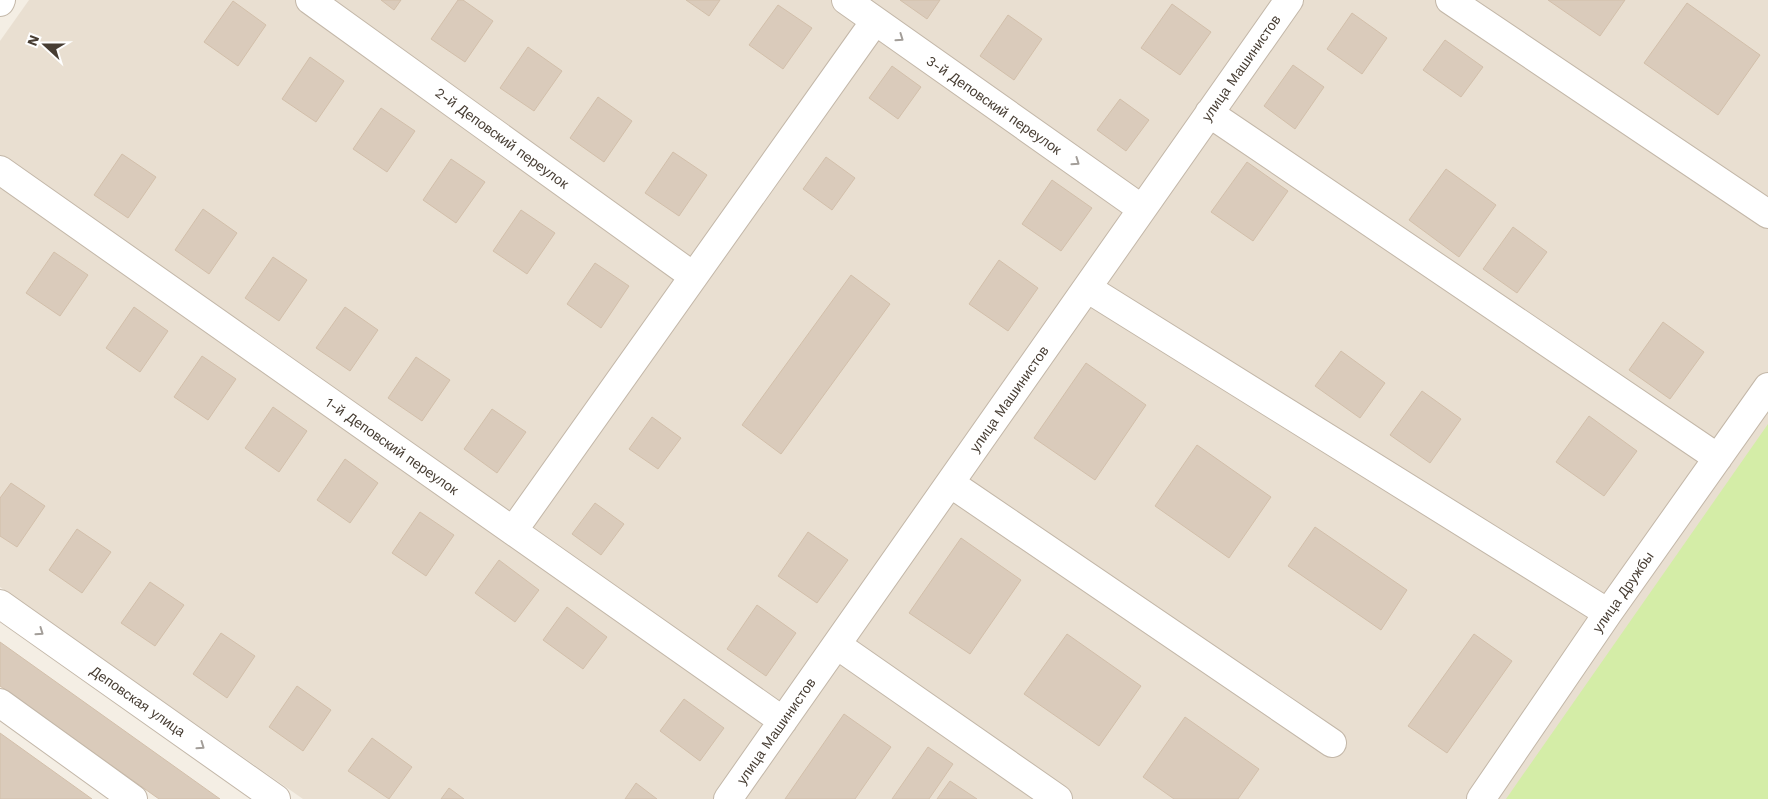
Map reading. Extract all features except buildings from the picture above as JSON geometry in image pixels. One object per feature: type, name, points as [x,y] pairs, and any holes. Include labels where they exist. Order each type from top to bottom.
[{"type":"street","name":"2-й Деповский переулок","points":[[310,0],[693,276]]},
{"type":"street","name":"3-й Деповский переулок","points":[[846,0],[1142,209]]},
{"type":"street","name":"улица Машинистов","points":[[728,799],[1289,0]]},
{"type":"street","points":[[1450,0],[1768,214]]},
{"type":"street","points":[[514,532],[693,276],[875,21]]},
{"type":"street","points":[[1209,113],[1718,458]]},
{"type":"street","name":"1-й Деповский переулок","points":[[0,170],[783,721]]},
{"type":"street","points":[[1087,288],[1608,613]]},
{"type":"street","name":"улица Дружбы","points":[[1482,799],[1608,613],[1768,387]]},
{"type":"street","points":[[950,483],[1332,743]]},
{"type":"street","name":"Деповская улица","points":[[0,604],[276,799]]},
{"type":"street","points":[[837,644],[1058,799]]},
{"type":"street","points":[[0,703],[133,799]]},
{"type":"shaded area","points":[[29,0],[1768,0],[1768,799],[303,799],[0,587],[0,41]]},
{"type":"green space","points":[[1768,424],[1768,799],[1506,799]]}]
